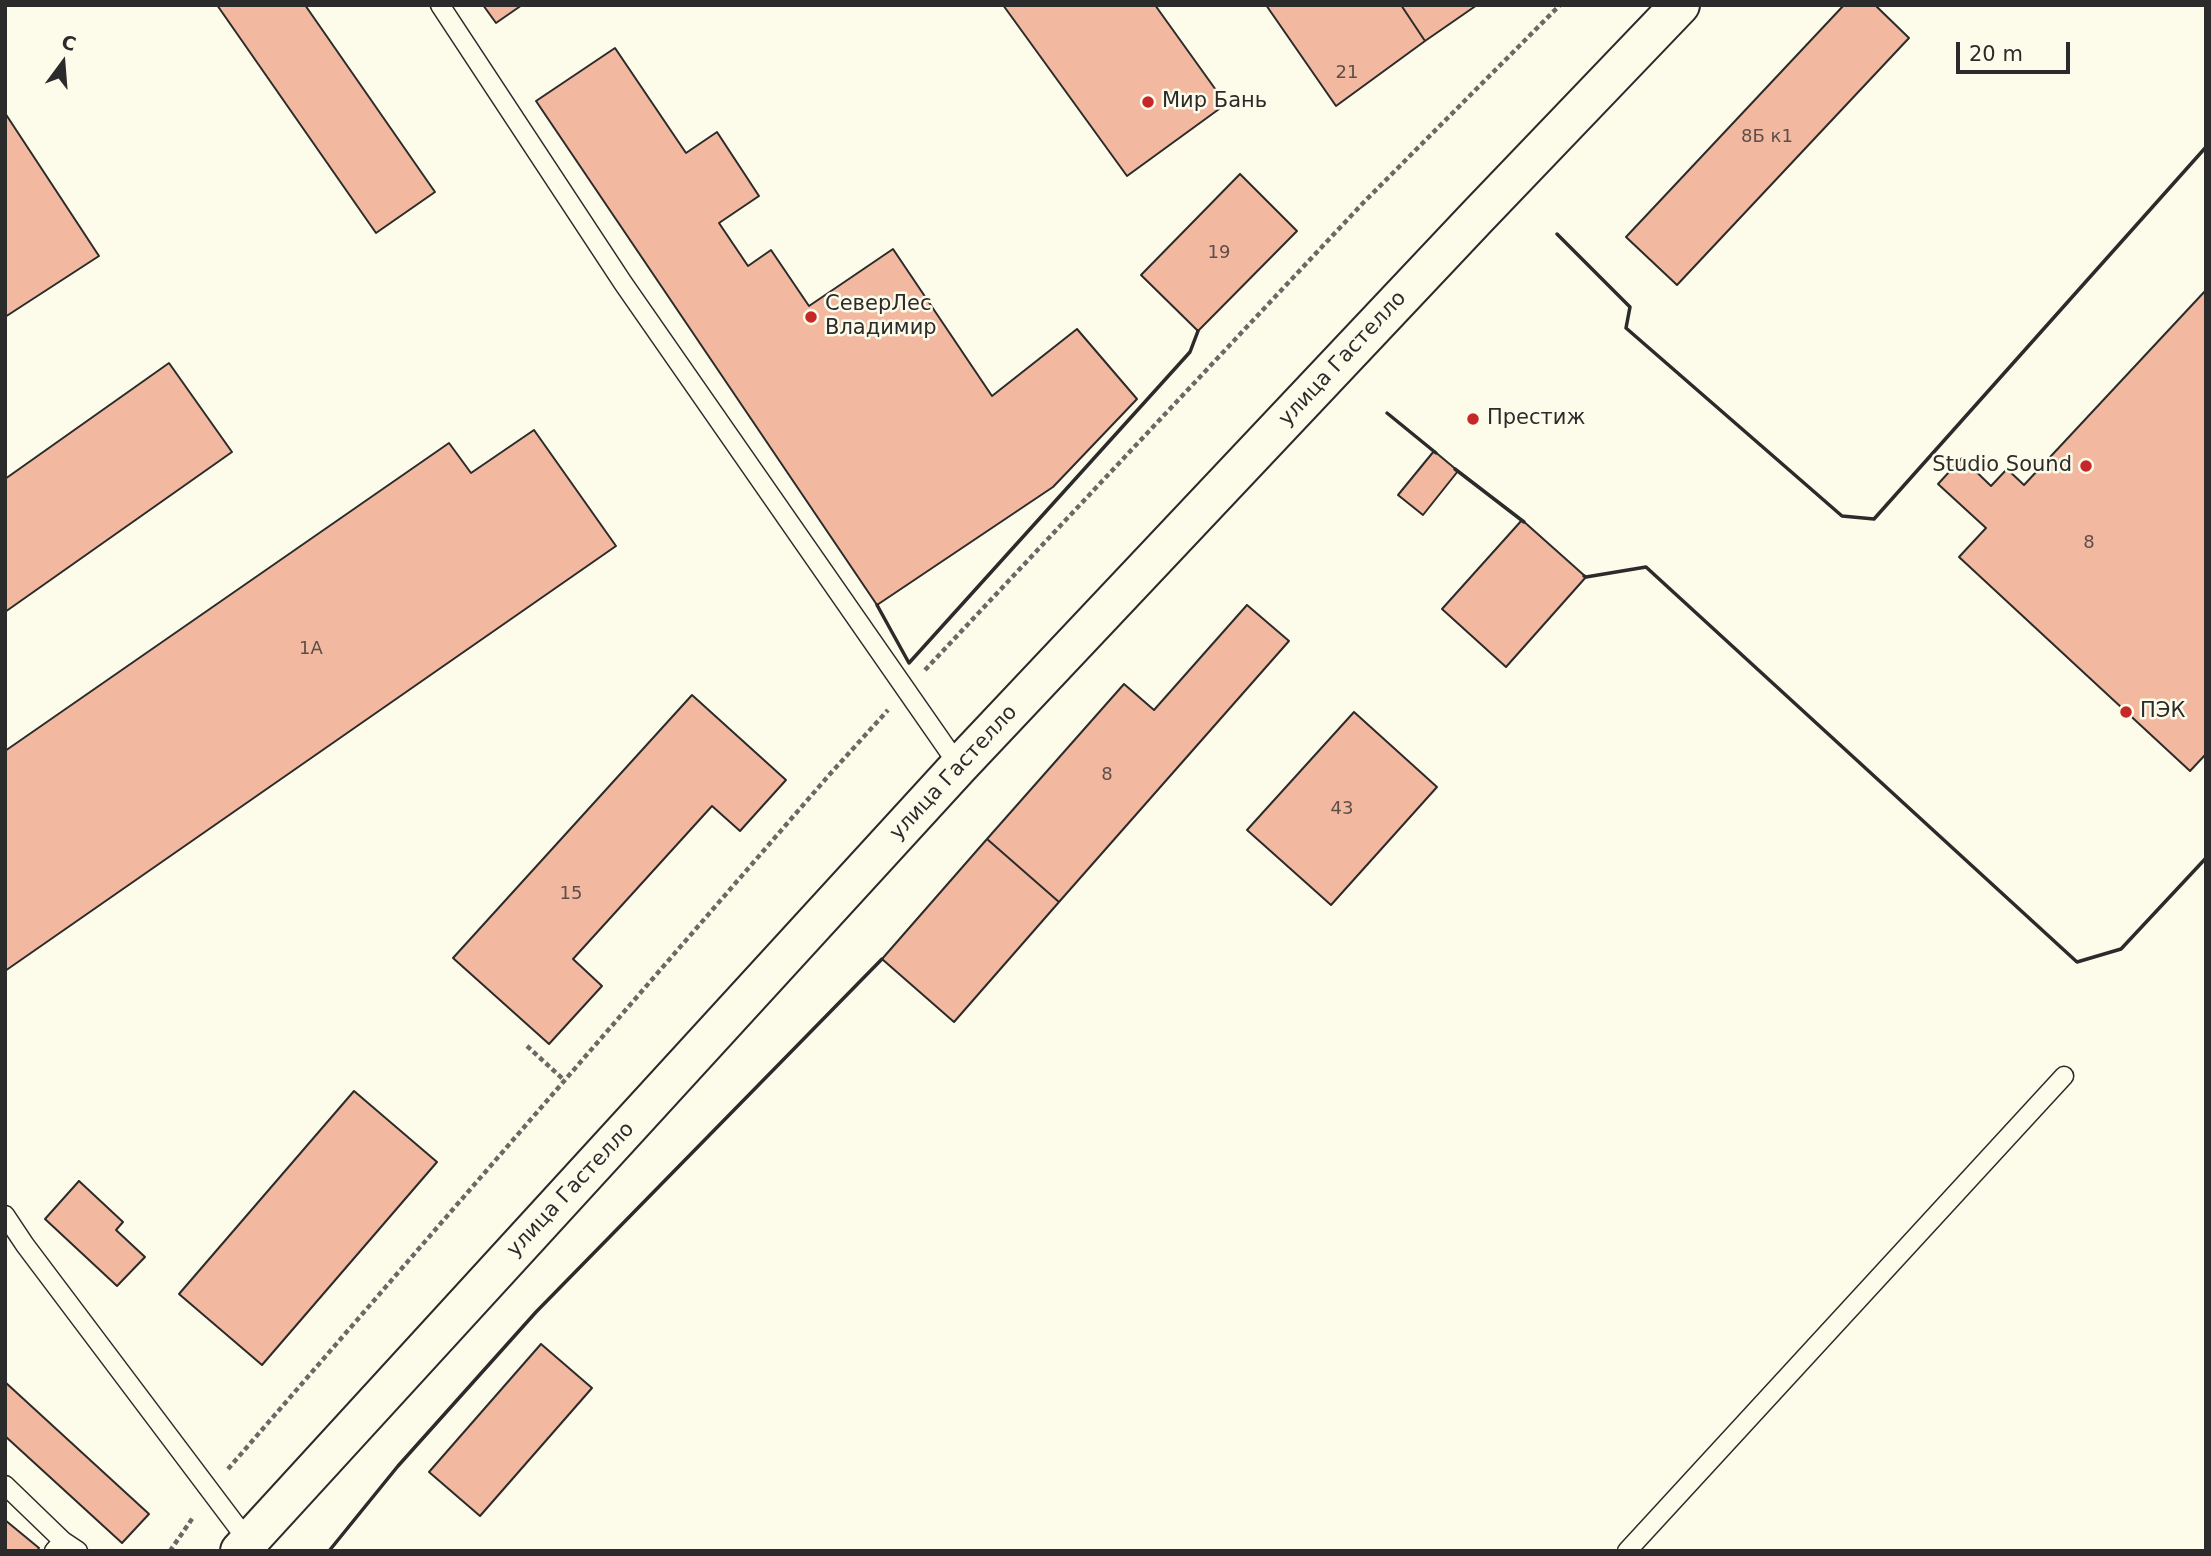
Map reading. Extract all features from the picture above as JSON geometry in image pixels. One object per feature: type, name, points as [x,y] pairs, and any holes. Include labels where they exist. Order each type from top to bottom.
[{"type":"main road","name":"улица Гастелло","points":[[244,1546],[960,766],[1468,226],[1680,5]]},
{"type":"lane","points":[[440,5],[623,283],[960,766]]},
{"type":"lane","points":[[1627,1551],[2064,1076]]},
{"type":"lane","points":[[5,1215],[210,1491],[244,1546]]},
{"type":"lane","points":[[5,1485],[65,1547]]},
{"type":"path","points":[[170,1551],[210,1491],[254,1436],[820,785],[1364,202],[1560,5]]},
{"type":"path","points":[[527,1046],[564,1080]]},
{"type":"building","points":[[217,5],[305,5],[435,192],[376,233]]},
{"type":"building","points":[[483,5],[522,5],[496,23]]},
{"type":"building","points":[[1003,5],[1155,5],[1226,104],[1127,176]]},
{"type":"building","points":[[1266,5],[1401,5],[1425,41],[1336,106]]},
{"type":"building","points":[[1401,5],[1477,5],[1425,41]]},
{"type":"building","points":[[1844,5],[1875,5],[1909,38],[1677,285],[1626,237]]},
{"type":"building","name":"СеверЛес Владимир","points":[[615,48],[686,153],[717,132],[759,196],[719,223],[748,266],[771,250],[809,306],[893,249],[992,396],[1077,329],[1137,399],[1053,487],[877,605],[536,101]]},
{"type":"building","points":[[5,113],[99,256],[5,317]]},
{"type":"building","points":[[1240,174],[1297,231],[1198,331],[1141,275]]},
{"type":"building","points":[[2206,290],[2206,754],[2190,771],[1959,557],[1986,528],[1938,484],[1962,458],[1991,486],[2007,469],[2024,485]]},
{"type":"building","points":[[169,363],[232,452],[5,612],[5,479]]},
{"type":"building","points":[[534,430],[616,546],[5,971],[5,751],[449,443],[471,473]]},
{"type":"building","points":[[1434,451],[1458,471],[1423,515],[1398,495]]},
{"type":"building","points":[[1522,520],[1586,577],[1506,667],[1442,609]]},
{"type":"building","points":[[1247,605],[1289,641],[1059,902],[987,839],[1124,684],[1154,710]]},
{"type":"building","points":[[692,695],[786,780],[740,831],[712,806],[573,959],[602,986],[549,1044],[453,958]]},
{"type":"building","points":[[1354,712],[1437,787],[1331,905],[1247,830]]},
{"type":"building","points":[[987,839],[1059,902],[954,1022],[882,959]]},
{"type":"building","points":[[354,1091],[437,1162],[262,1365],[179,1294]]},
{"type":"building","points":[[79,1181],[123,1222],[116,1230],[145,1257],[117,1286],[45,1219]]},
{"type":"building","points":[[541,1344],[592,1388],[480,1516],[429,1472]]},
{"type":"building","points":[[5,1382],[149,1514],[122,1543],[5,1436]]},
{"type":"building","points":[[5,1520],[39,1548],[37,1551],[5,1551]]},
{"type":"wall","points":[[1557,234],[1630,307],[1626,328],[1842,516],[1874,519],[2206,147]]},
{"type":"wall","points":[[877,605],[909,663],[1190,352],[1198,331]]},
{"type":"wall","points":[[1387,413],[1436,453]]},
{"type":"wall","points":[[1455,469],[1524,522]]},
{"type":"wall","points":[[1584,576],[1646,567],[2077,962],[2121,949],[2206,858]]},
{"type":"wall","points":[[329,1551],[398,1466],[536,1312],[882,959]]},
{"type":"place","name":"Мир Бань","points":[[1148,102]]},
{"type":"place","name":"СеверЛес Владимир","points":[[811,317]]},
{"type":"place","name":"Престиж","points":[[1473,419]]},
{"type":"place","name":"Studio Sound","points":[[2086,466]]},
{"type":"place","name":"ПЭК","points":[[2126,712]]}]
